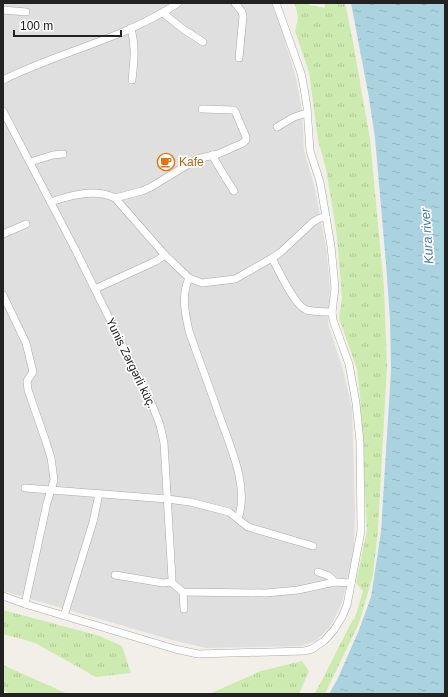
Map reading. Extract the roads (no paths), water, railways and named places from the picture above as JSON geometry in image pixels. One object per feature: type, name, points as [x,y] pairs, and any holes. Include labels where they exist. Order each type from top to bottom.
[{"type":"street","points":[[3,80],[26,69],[131,28],[163,13],[178,3]]},
{"type":"street","points":[[235,3],[242,12],[243,16],[239,58]]},
{"type":"street","points":[[3,596],[188,653],[205,654],[304,651],[319,645],[334,630],[342,617],[347,605],[361,531],[360,442],[356,403],[349,364],[335,328],[332,312],[335,288],[331,246],[320,182],[310,151],[307,113],[301,73],[276,3]]},
{"type":"street","points":[[3,10],[26,12]]},
{"type":"street","points":[[163,13],[183,29],[203,42]]},
{"type":"street","points":[[131,28],[135,52],[132,80]]},
{"type":"street","points":[[115,198],[142,191],[151,187],[197,158],[230,150],[246,140],[233,110],[202,110]]},
{"type":"street","name":"Yunis Zərgərli küç.","points":[[3,111],[95,289],[153,407],[160,425],[164,443],[172,571],[171,582]]},
{"type":"street","points":[[277,127],[294,117],[307,113]]},
{"type":"street","points":[[30,162],[53,155],[64,154]]},
{"type":"street","points":[[212,155],[234,191]]},
{"type":"street","points":[[51,202],[69,195],[90,193],[115,198],[165,255],[189,278],[202,283],[234,278],[272,258],[281,252],[313,222],[326,216]]},
{"type":"street","points":[[3,234],[26,224]]},
{"type":"street","points":[[95,289],[156,261],[165,255]]},
{"type":"street","points":[[272,258],[288,287],[302,308],[307,310],[332,312]]},
{"type":"street","points":[[189,278],[184,287],[185,315],[189,331],[237,466],[242,493],[242,510],[238,519]]},
{"type":"street","points":[[3,295],[30,354],[33,372],[27,381],[27,386],[51,458],[54,480],[47,503],[25,604]]},
{"type":"street","points":[[26,488],[190,502],[229,512],[248,527],[313,546]]},
{"type":"street","points":[[64,616],[93,522],[98,494]]},
{"type":"street","points":[[318,572],[332,577],[335,582]]},
{"type":"street","points":[[115,575],[163,583],[171,582],[183,592],[266,593],[298,590],[335,582],[351,583]]},
{"type":"street","points":[[183,592],[184,609]]},
{"type":"water","name":"Kura river","points":[[351,3],[445,3],[445,694],[329,694],[338,678],[359,630],[371,597],[381,532],[391,370],[390,320],[375,138]]},
{"type":"place","name":"Kafe","points":[[166,162]]}]
